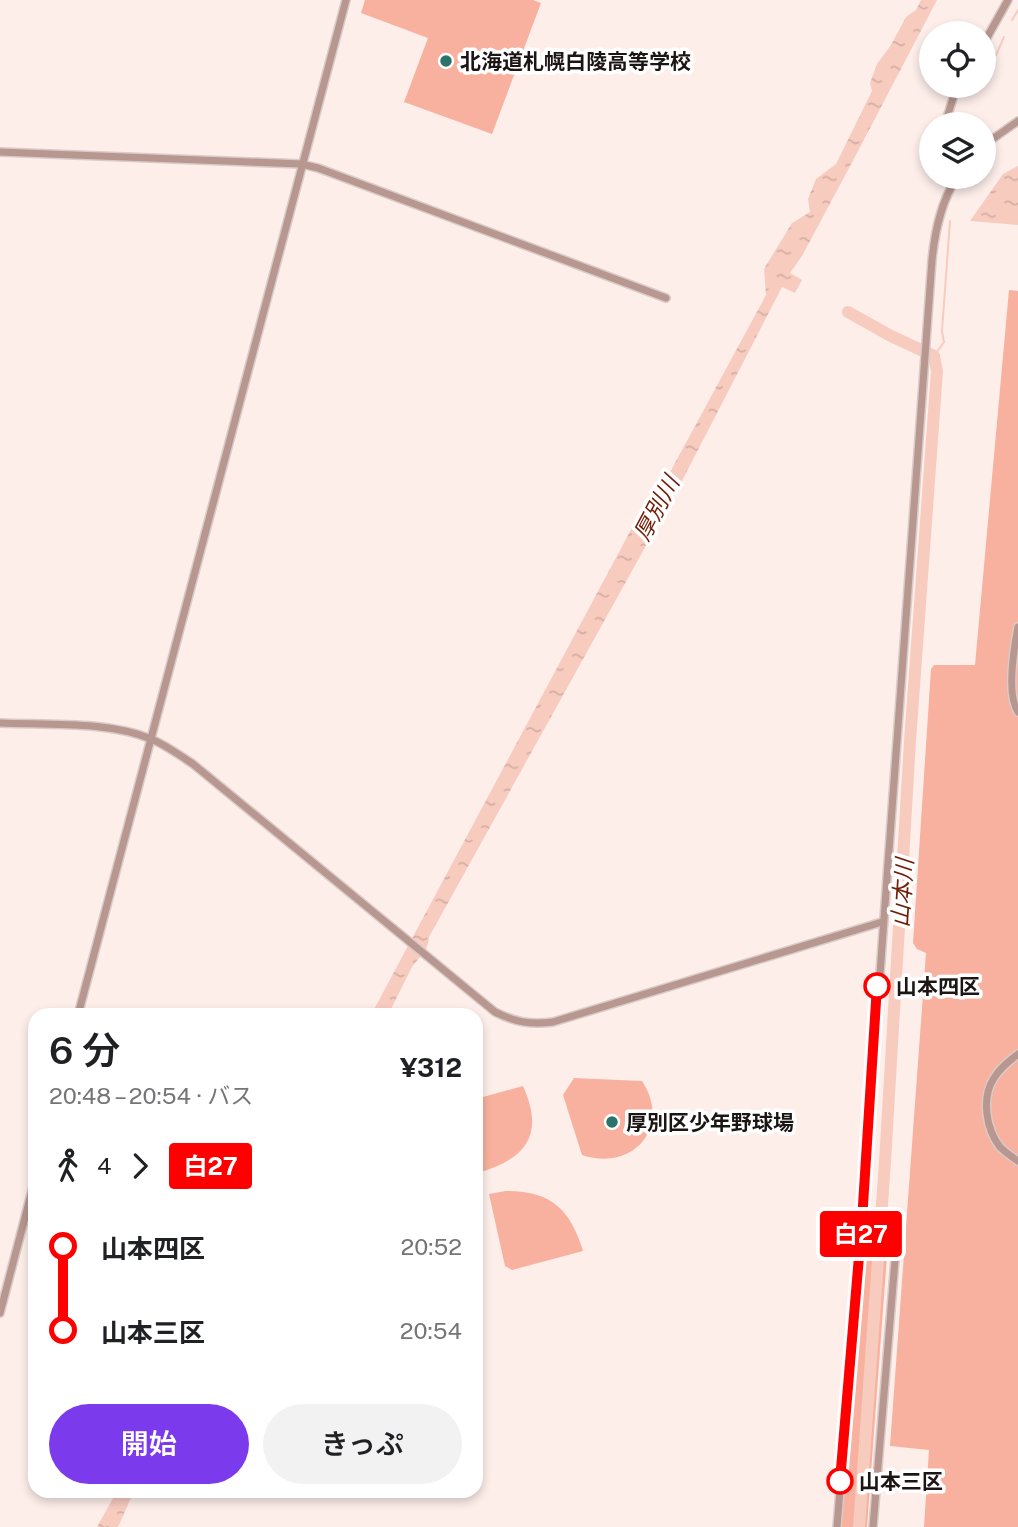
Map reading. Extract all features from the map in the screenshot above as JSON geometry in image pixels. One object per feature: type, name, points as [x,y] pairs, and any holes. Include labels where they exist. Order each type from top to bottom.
[{"type":"street","points":[[80,1008],[346,0]]},
{"type":"street","points":[[996,22],[1008,0]]},
{"type":"street","points":[[996,137],[1018,121]]},
{"type":"street","points":[[0,152],[301,164],[318,168],[666,298]]},
{"type":"street","points":[[836,1527],[862,1221],[935,230],[950,189]]},
{"type":"street","points":[[1018,628],[1013,661],[1013,695],[1018,712]]},
{"type":"street","points":[[0,723],[106,728],[150,738],[193,764],[495,1012],[520,1023],[553,1022],[882,922]]},
{"type":"street","points":[[1016,1054],[992,1080],[987,1100],[987,1115],[1000,1147],[1018,1161]]},
{"type":"street","points":[[0,1312],[28,1206]]},
{"type":"street","points":[[862,1221],[895,1224],[873,1527]]},
{"type":"shaded area","name":"北海道札幌白陵高等学校","points":[[365,0],[533,0],[541,3],[492,134],[404,102],[428,38],[361,13]]},
{"type":"shaded area","points":[[1009,290],[1018,291],[1018,1527],[924,1527],[929,1450],[890,1446],[926,953],[917,949],[913,943],[931,669],[934,665],[975,665]]},
{"type":"shaded area","name":"厚別区少年野球場","points":[[574,1078],[642,1081],[650,1098],[652,1114],[650,1129],[642,1142],[617,1157],[600,1159],[582,1155],[563,1095]]},
{"type":"shaded area","points":[[523,1086],[532,1118],[527,1143],[519,1152],[483,1171],[483,1097]]},
{"type":"shaded area","points":[[506,1191],[535,1194],[556,1205],[572,1224],[583,1251],[512,1270],[505,1266],[489,1194]]},
{"type":"shaded area","points":[[861,1225],[889,1228],[867,1527],[841,1527]]},
{"type":"water","name":"厚別川","points":[[921,0],[937,0],[926,21],[919,21],[919,34],[802,256],[790,273],[802,280],[795,293],[782,287],[684,477],[392,1008],[375,1008],[641,511],[656,498],[766,295],[764,269],[792,223],[810,212],[808,199],[816,179],[836,164],[872,91],[870,83],[877,64],[906,17],[916,10]]},
{"type":"water","points":[[1018,166],[1018,225],[970,221],[992,189],[996,189],[996,184],[1003,174]]},
{"type":"water","points":[[113,1498],[131,1498],[117,1527],[97,1527]]},
{"type":"waterway","points":[[1012,20],[1018,10]]},
{"type":"waterway","points":[[996,55],[1004,37]]},
{"type":"waterway","points":[[934,356],[944,342],[942,331],[950,221]]},
{"type":"waterway","name":"山本川","points":[[848,312],[934,356],[937,371],[859,1527]]},
{"type":"bus line","name":"白27","points":[[840,1481],[862,1221],[877,986]]},
{"type":"place","name":"北海道札幌白陵高等学校","points":[[446,61]]},
{"type":"place","name":"山本四区","points":[[877,986]]},
{"type":"place","name":"厚別区少年野球場","points":[[612,1122]]},
{"type":"place","name":"山本三区","points":[[840,1481]]}]
